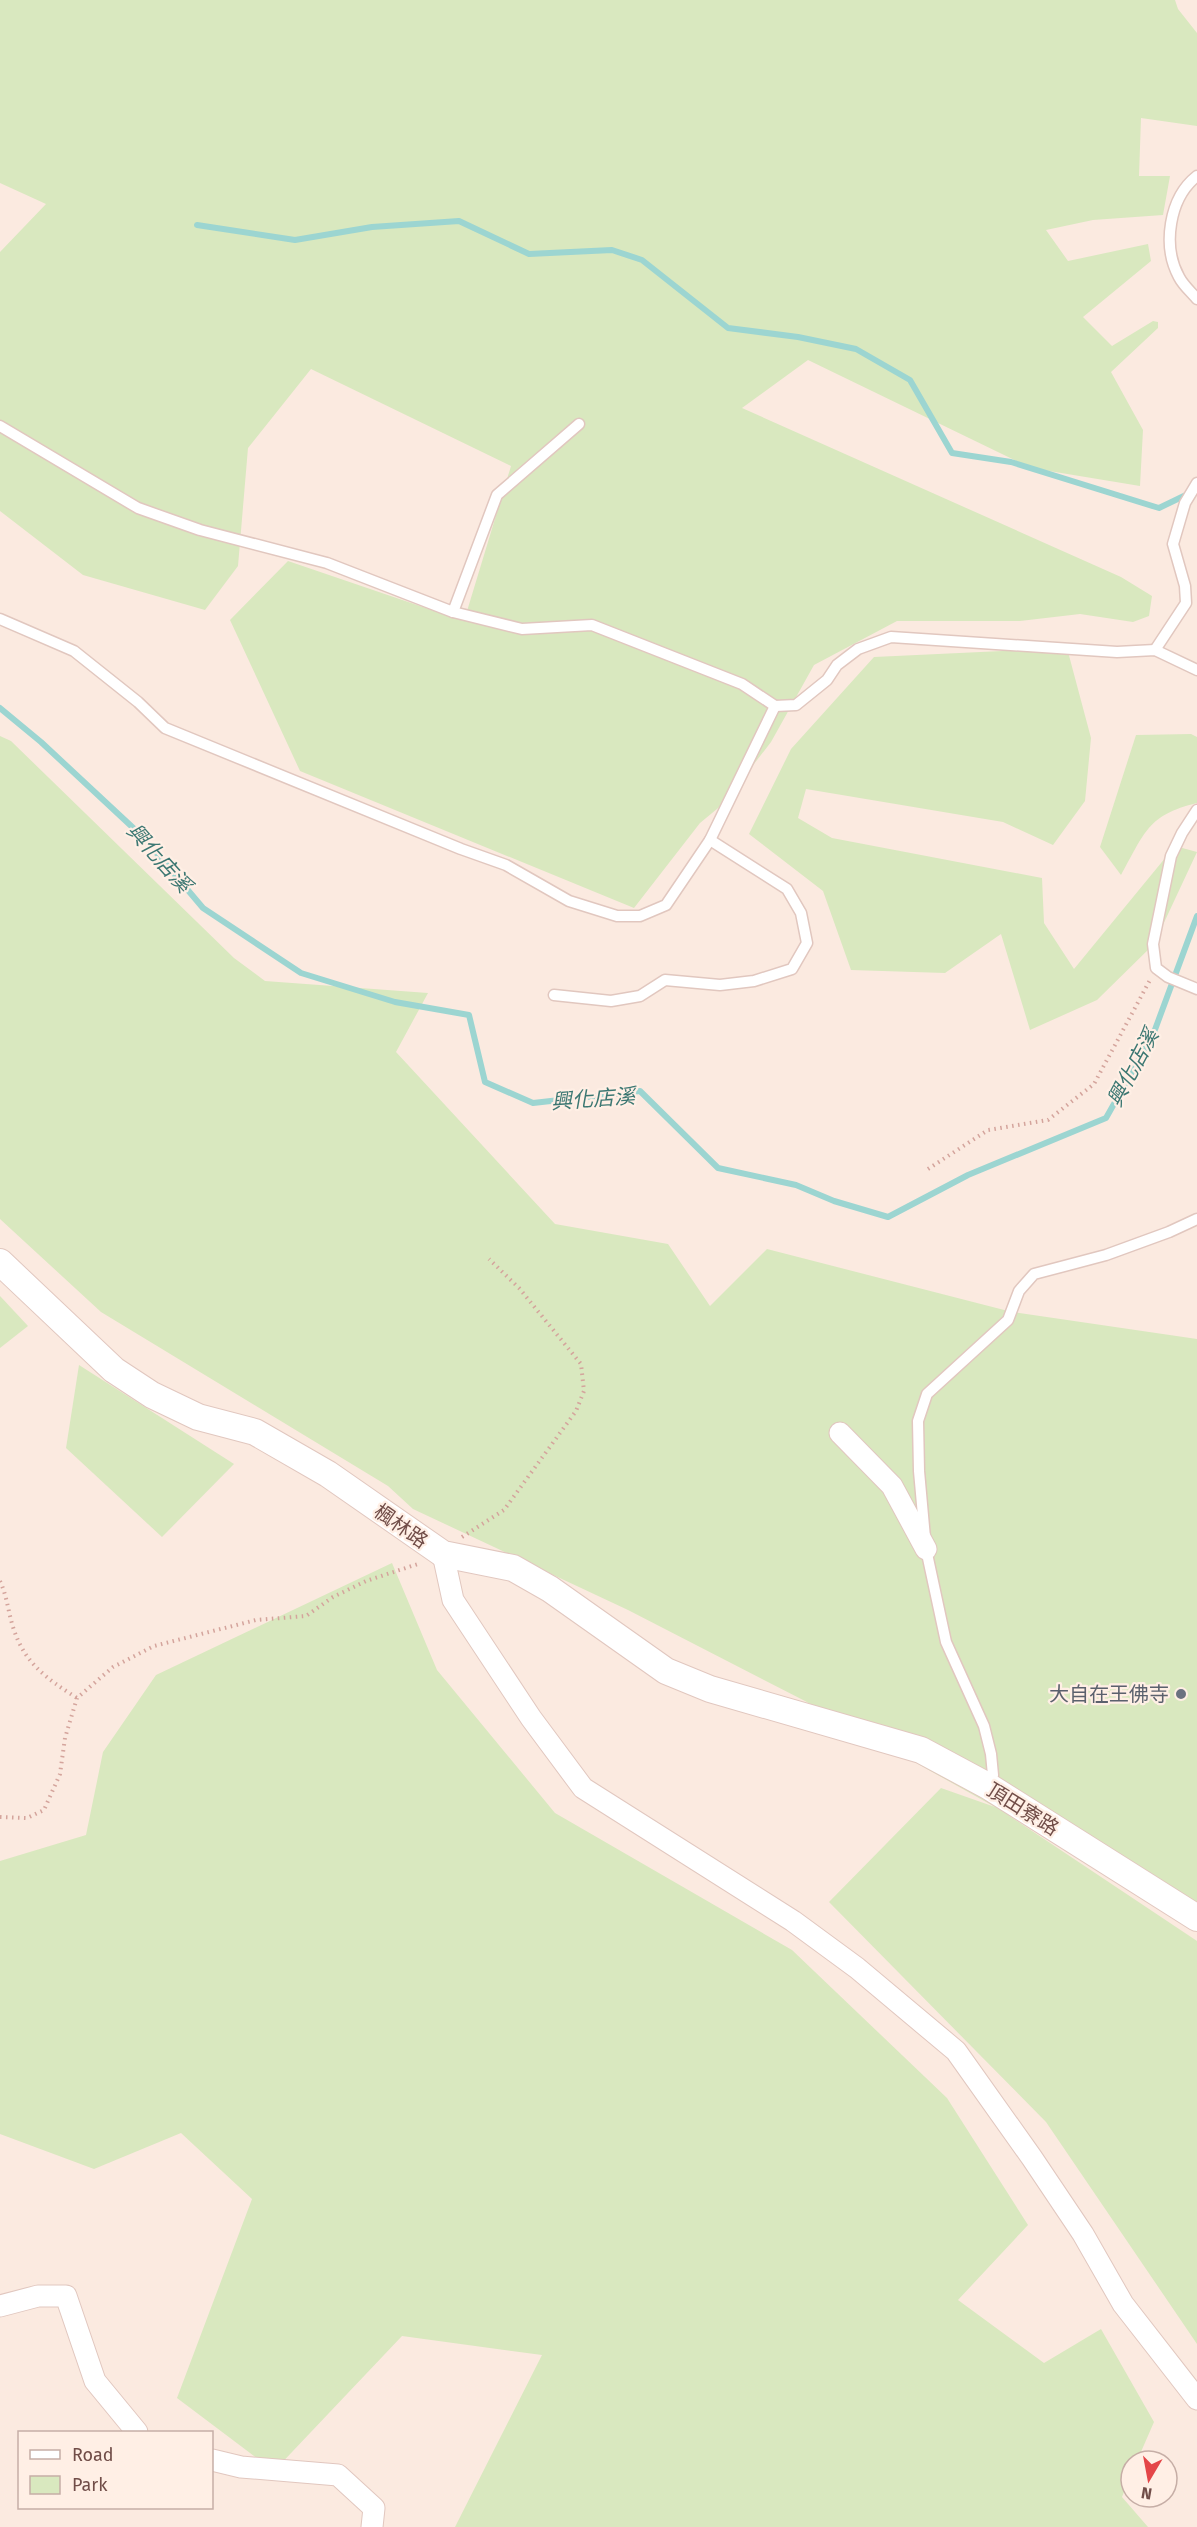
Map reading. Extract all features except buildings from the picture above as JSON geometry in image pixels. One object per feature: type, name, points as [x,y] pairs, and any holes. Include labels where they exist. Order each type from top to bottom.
[{"type":"street","name":"楓林路","points":[[0,1262],[114,1370],[152,1395],[198,1417],[255,1432],[328,1474],[443,1554],[513,1568],[550,1589],[666,1671],[710,1689],[838,1724]]},
{"type":"street","points":[[840,1433],[892,1486],[926,1549]]},
{"type":"street","points":[[443,1554],[453,1599],[531,1718],[583,1788],[793,1921],[857,1968],[956,2051],[1083,2234],[1123,2304],[1197,2399]]},
{"type":"street","name":"頂田寮路","points":[[838,1724],[921,1750],[988,1786],[1197,1918]]},
{"type":"street","points":[[0,2306],[38,2296],[66,2296],[95,2380],[135,2431]]},
{"type":"street","points":[[213,2460],[241,2467],[338,2475],[374,2508],[372,2527]]},
{"type":"lane","points":[[1197,176],[1178,198],[1169,234],[1172,258],[1179,278],[1197,299]]},
{"type":"lane","points":[[453,612],[497,495],[579,424]]},
{"type":"lane","points":[[0,426],[138,508],[200,530],[327,563],[453,612],[522,629],[592,625],[742,684],[775,706],[796,705],[827,680],[837,665],[858,649],[891,638],[1117,652],[1155,650],[1197,670]]},
{"type":"lane","points":[[1155,650],[1186,603],[1185,586],[1173,544],[1185,502],[1197,483]]},
{"type":"lane","points":[[0,619],[74,651],[138,702],[165,728],[506,865],[569,901],[617,916],[640,916],[666,905],[710,840],[775,706]]},
{"type":"lane","points":[[1197,810],[1171,856],[1153,944],[1156,968],[1168,977],[1197,989]]},
{"type":"lane","points":[[554,995],[611,1002],[640,996],[665,980],[720,985],[754,981],[792,969],[807,943],[801,913],[787,889],[710,840]]},
{"type":"lane","points":[[988,1786],[993,1775],[991,1754],[984,1726],[946,1642],[926,1549],[919,1472],[918,1421],[927,1394],[1008,1320],[1019,1291],[1034,1274],[1106,1255],[1197,1219]]},
{"type":"path","points":[[928,1169],[988,1130],[1048,1120],[1094,1084],[1156,968]]},
{"type":"path","points":[[0,1818],[27,1818],[44,1810],[60,1774],[64,1738],[77,1698],[113,1667],[154,1646],[256,1620],[306,1616],[333,1597],[366,1581],[410,1568],[443,1554],[452,1543],[504,1510],[576,1411],[585,1391],[581,1364],[519,1288],[489,1258]]},
{"type":"path","points":[[0,1581],[14,1629],[28,1661],[58,1686],[77,1698]]},
{"type":"green space","points":[[0,0],[1175,0],[1178,9],[1197,33],[1197,126],[1141,118],[1139,176],[1170,176],[1163,215],[1093,220],[1046,230],[1068,261],[1148,244],[1151,261],[1083,317],[1112,346],[1153,321],[1158,322],[1158,328],[1111,372],[1143,430],[1140,486],[1031,468],[808,360],[742,408],[1121,577],[1152,596],[1149,616],[1133,622],[1080,614],[1020,621],[897,621],[814,665],[771,742],[723,804],[700,823],[634,908],[300,771],[230,620],[288,561],[464,621],[511,466],[311,369],[248,448],[238,566],[205,610],[83,575],[0,511],[0,252],[46,204],[0,183]]},
{"type":"green space","points":[[1067,648],[1091,738],[1085,801],[1053,845],[1003,822],[806,789],[798,818],[832,838],[1042,878],[1044,923],[1074,969],[1175,846],[1197,852],[1154,944],[1097,1000],[1030,1030],[1001,934],[945,973],[851,970],[823,891],[749,834],[791,749],[874,657]]},
{"type":"green space","points":[[1191,734],[1197,737],[1197,803],[1167,813],[1157,820],[1142,837],[1121,875],[1100,847],[1136,735]]},
{"type":"green space","points":[[0,736],[11,741],[234,958],[265,981],[428,993],[396,1052],[555,1224],[668,1244],[710,1306],[767,1249],[1012,1312],[1197,1339],[1197,1919],[1008,1815],[1197,1941],[1197,2344],[1046,2122],[829,1902],[941,1788],[995,1807],[805,1701],[628,1610],[413,1509],[388,1486],[101,1312],[0,1219]]},
{"type":"green space","points":[[0,1296],[28,1326],[0,1348]]},
{"type":"green space","points":[[79,1365],[234,1464],[162,1537],[66,1448]]},
{"type":"green space","points":[[392,1563],[437,1670],[555,1813],[792,1950],[947,2098],[1028,2225],[958,2300],[1044,2363],[1101,2329],[1154,2422],[1142,2449],[1119,2449],[1119,2509],[1132,2509],[1148,2527],[455,2527],[542,2355],[402,2336],[274,2471],[177,2398],[252,2199],[181,2133],[94,2169],[0,2134],[0,1861],[86,1835],[103,1752],[156,1675]]},
{"type":"waterway","points":[[197,225],[295,240],[372,227],[459,221],[529,254],[612,250],[642,260],[728,328],[798,337],[856,349],[910,380],[952,453],[1011,462],[1159,508],[1188,494]]},
{"type":"waterway","name":"興化店溪","points":[[0,708],[41,742],[143,837],[203,908],[301,973],[395,1002],[469,1015],[485,1082],[533,1103],[640,1091],[718,1168],[796,1185],[834,1201],[888,1217],[968,1175],[1106,1118],[1153,1035],[1197,916]]},
{"type":"place","name":"大自在王佛寺","points":[[1181,1694]]}]
